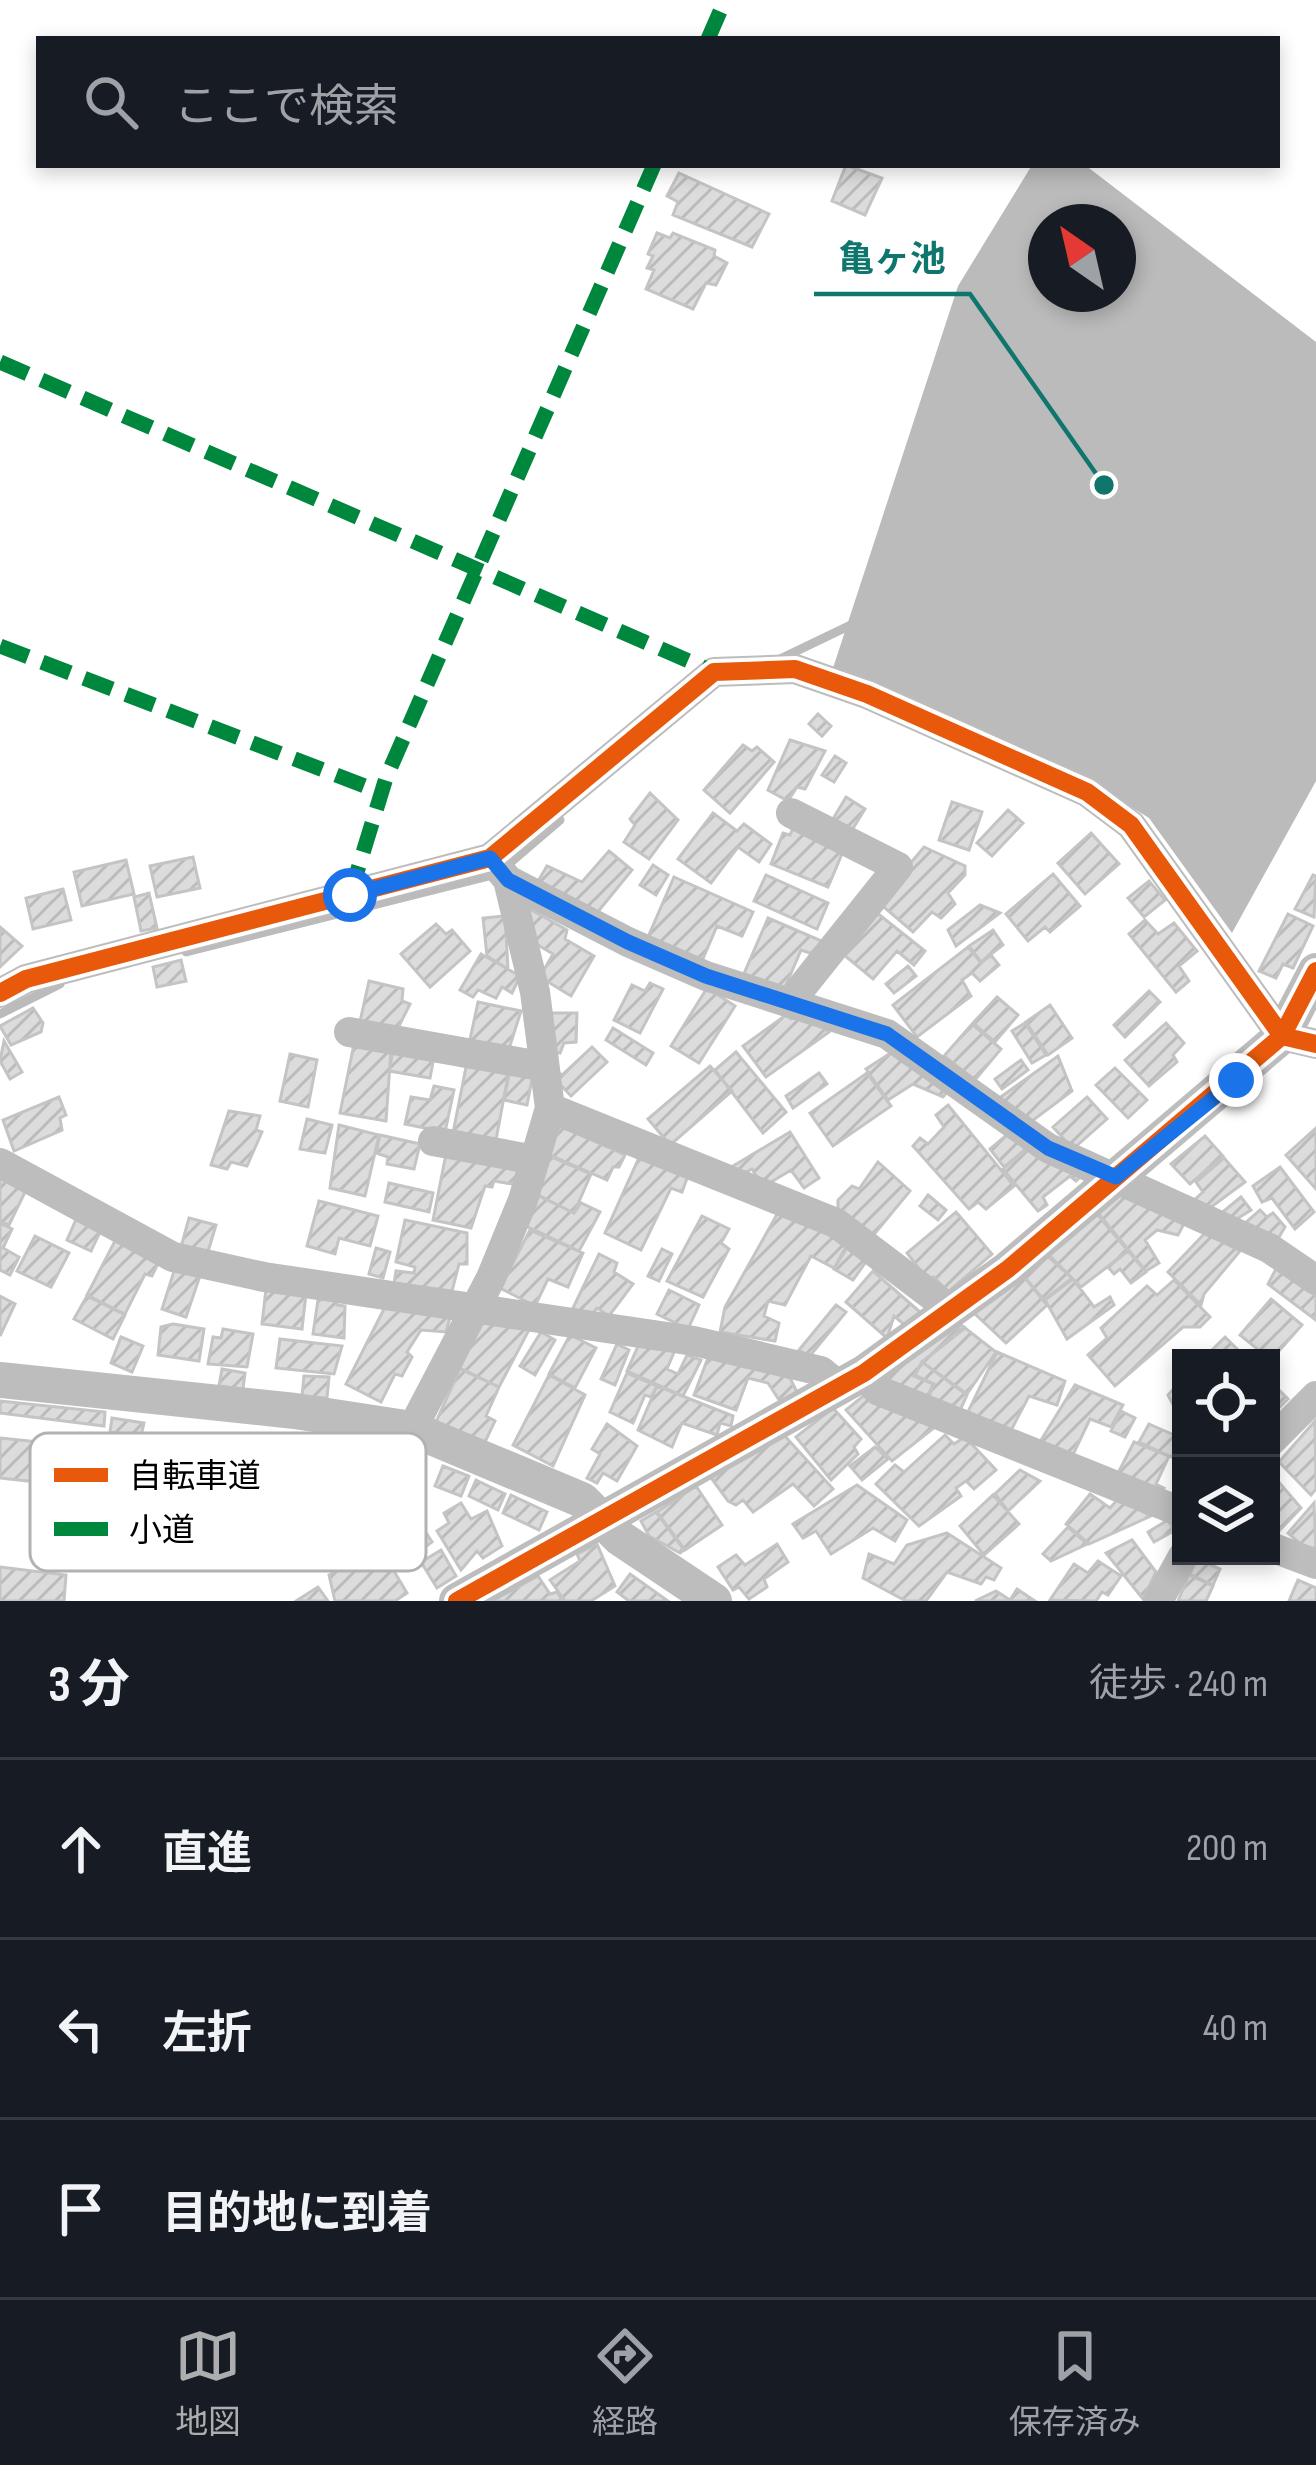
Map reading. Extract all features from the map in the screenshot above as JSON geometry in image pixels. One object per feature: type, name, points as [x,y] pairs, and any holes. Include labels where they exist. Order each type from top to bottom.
[{"type":"street","points":[[0,993],[26,979],[499,869],[714,672],[795,669],[867,694],[1087,793],[1131,824],[1299,1040]]},
{"type":"street","points":[[790,1002],[898,867],[791,813]]},
{"type":"street","points":[[499,869],[706,976],[887,1034],[1048,1148],[1268,1248],[1316,1280]]},
{"type":"street","points":[[412,1429],[477,1306],[536,1160],[550,1108],[540,1066],[535,992],[499,869]]},
{"type":"street","points":[[457,1601],[851,1380],[1008,1270],[1116,1177],[1299,1040],[1316,971]]},
{"type":"street","points":[[349,1032],[540,1066]]},
{"type":"street","points":[[550,1108],[836,1223],[951,1310]]},
{"type":"street","points":[[434,1141],[536,1160]]},
{"type":"street","points":[[0,1163],[172,1257],[264,1277],[694,1341],[821,1371],[1172,1508]]},
{"type":"street","points":[[0,1380],[295,1411],[422,1433]]},
{"type":"street","points":[[1280,1432],[1316,1396]]},
{"type":"street","points":[[426,1435],[582,1500],[620,1538],[714,1601]]},
{"type":"street","points":[[1280,1550],[1316,1564]]},
{"type":"street","points":[[1159,1601],[1178,1565]]},
{"type":"shaded area","points":[[1030,168],[1089,168],[1136,204],[1028,204],[1028,312],[1136,312],[1136,204],[1316,342],[1316,781],[1232,933],[1149,818],[1086,779],[833,668],[958,286]]},
{"type":"building","points":[[845,168],[882,178],[865,215],[832,201]]},
{"type":"building","points":[[679,173],[769,214],[752,247],[673,215],[678,202],[667,196]]},
{"type":"building","points":[[657,233],[670,238],[673,233],[715,250],[714,256],[727,263],[716,285],[706,283],[693,309],[646,289],[654,270],[647,268],[653,256],[648,254]]},
{"type":"building","points":[[818,714],[831,726],[822,736],[809,724]]},
{"type":"building","points":[[790,740],[825,751],[805,789],[797,787],[788,801],[768,790]]},
{"type":"building","points":[[743,745],[752,751],[757,747],[774,762],[730,813],[704,790]]},
{"type":"building","points":[[835,756],[846,763],[834,782],[822,775]]},
{"type":"building","points":[[650,793],[678,820],[649,859],[624,842],[635,825],[630,819]]},
{"type":"building","points":[[846,797],[865,809],[852,830],[833,819]]},
{"type":"building","points":[[952,802],[982,812],[969,850],[939,840]]},
{"type":"building","points":[[1008,810],[1023,823],[992,856],[977,843]]},
{"type":"building","points":[[713,813],[737,831],[744,824],[771,844],[759,862],[738,847],[711,883],[678,859]]},
{"type":"building","points":[[793,828],[844,849],[828,887],[771,864],[783,833],[790,835]]},
{"type":"building","points":[[1091,833],[1119,864],[1085,894],[1058,863]]},
{"type":"building","points":[[924,847],[965,866],[965,875],[948,893],[955,904],[941,918],[932,912],[913,932],[878,902]]},
{"type":"building","points":[[609,851],[632,870],[596,914],[537,883],[547,866],[582,882]]},
{"type":"building","points":[[193,857],[200,888],[157,897],[150,866]]},
{"type":"building","points":[[126,860],[134,894],[82,906],[74,872]]},
{"type":"building","points":[[653,865],[668,875],[656,895],[640,885]]},
{"type":"building","points":[[1053,874],[1080,906],[1050,932],[1045,927],[1028,941],[1006,914]]},
{"type":"building","points":[[766,875],[828,903],[817,929],[754,901]]},
{"type":"building","points":[[1316,876],[1314,917],[1295,909]]},
{"type":"building","points":[[674,877],[753,912],[742,936],[717,926],[699,968],[645,944]]},
{"type":"building","points":[[1149,881],[1165,900],[1144,917],[1128,898]]},
{"type":"building","points":[[63,889],[71,920],[33,929],[26,898]]},
{"type":"building","points":[[149,893],[157,928],[141,931],[134,897]]},
{"type":"building","points":[[980,905],[1000,913],[956,946],[948,930]]},
{"type":"building","points":[[526,907],[567,930],[565,939],[594,956],[571,996],[540,977],[553,954],[528,939]]},
{"type":"building","points":[[872,909],[925,951],[914,965],[897,951],[873,979],[838,950]]},
{"type":"building","points":[[1288,914],[1313,926],[1293,968],[1283,964],[1276,978],[1259,971]]},
{"type":"building","points":[[505,916],[508,969],[487,956],[483,918]]},
{"type":"building","points":[[768,918],[824,942],[819,956],[801,950],[783,992],[743,976]]},
{"type":"building","points":[[1145,920],[1158,934],[1174,923],[1197,951],[1179,966],[1189,981],[1176,992],[1129,934]]},
{"type":"building","points":[[436,924],[446,934],[452,930],[470,951],[430,987],[401,954]]},
{"type":"building","points":[[0,927],[22,946],[0,967]]},
{"type":"building","points":[[993,930],[1003,945],[981,962],[969,946]]},
{"type":"building","points":[[968,947],[981,963],[991,955],[999,965],[980,981],[972,973],[962,980],[971,996],[917,1037],[893,1005]]},
{"type":"building","points":[[481,954],[520,976],[512,993],[502,987],[496,998],[478,990],[473,997],[460,990]]},
{"type":"building","points":[[181,960],[186,981],[157,987],[153,967]]},
{"type":"building","points":[[908,966],[916,976],[894,993],[886,984]]},
{"type":"building","points":[[369,981],[403,989],[402,1001],[410,1004],[395,1034],[359,1026]]},
{"type":"building","points":[[650,983],[663,989],[640,1033],[614,1020],[632,985],[645,991]]},
{"type":"building","points":[[707,988],[735,1006],[699,1063],[671,1046]]},
{"type":"building","points":[[1149,991],[1160,1002],[1125,1037],[1114,1025]]},
{"type":"building","points":[[997,997],[1018,1015],[995,1042],[973,1023]]},
{"type":"building","points":[[478,1002],[521,1011],[508,1052],[469,1044]]},
{"type":"building","points":[[1050,1005],[1072,1038],[1048,1055],[1026,1022]]},
{"type":"building","points":[[33,1008],[43,1023],[41,1032],[11,1045],[0,1026]]},
{"type":"building","points":[[550,1013],[577,1013],[576,1042],[564,1043],[560,1053],[547,1051]]},
{"type":"building","points":[[803,1013],[829,1032],[766,1077],[743,1046],[786,1015],[791,1019]]},
{"type":"building","points":[[1025,1023],[1046,1055],[1032,1063],[1012,1031]]},
{"type":"building","points":[[1166,1023],[1184,1043],[1173,1055],[1177,1062],[1149,1086],[1125,1060]]},
{"type":"building","points":[[972,1024],[1001,1049],[975,1080],[944,1056]]},
{"type":"building","points":[[613,1028],[653,1053],[646,1065],[606,1040]]},
{"type":"building","points":[[4,1041],[22,1072],[10,1079],[0,1061]]},
{"type":"building","points":[[354,1044],[391,1050],[386,1121],[340,1113]]},
{"type":"building","points":[[903,1045],[954,1083],[943,1097],[913,1084],[888,1100],[866,1069]]},
{"type":"building","points":[[592,1047],[607,1062],[571,1096],[552,1076],[556,1071],[562,1075]]},
{"type":"building","points":[[393,1051],[434,1057],[430,1078],[389,1071]]},
{"type":"building","points":[[736,1052],[786,1112],[763,1133],[715,1070]]},
{"type":"building","points":[[290,1054],[317,1060],[308,1107],[280,1101]]},
{"type":"building","points":[[1058,1056],[1072,1091],[1032,1121],[998,1099]]},
{"type":"building","points":[[1021,1060],[1028,1070],[1002,1089],[995,1079]]},
{"type":"building","points":[[467,1062],[509,1070],[496,1140],[453,1133]]},
{"type":"building","points":[[710,1066],[732,1091],[670,1145],[648,1119]]},
{"type":"building","points":[[1115,1068],[1147,1100],[1128,1118],[1096,1085]]},
{"type":"building","points":[[510,1070],[533,1074],[527,1105],[504,1100]]},
{"type":"building","points":[[819,1073],[827,1084],[793,1108],[786,1096]]},
{"type":"building","points":[[867,1073],[891,1106],[833,1146],[810,1113]]},
{"type":"building","points":[[434,1086],[454,1090],[445,1132],[405,1124],[411,1097],[430,1100]]},
{"type":"building","points":[[59,1097],[66,1115],[60,1118],[62,1130],[14,1151],[3,1120]]},
{"type":"building","points":[[1087,1097],[1107,1119],[1073,1149],[1053,1127]]},
{"type":"building","points":[[948,1105],[1014,1186],[986,1209],[978,1202],[969,1209],[913,1146],[920,1138],[928,1144],[944,1127],[936,1115]]},
{"type":"building","points":[[229,1111],[260,1116],[256,1130],[262,1132],[247,1166],[231,1162],[227,1169],[211,1165]]},
{"type":"building","points":[[307,1119],[332,1125],[325,1153],[300,1149]]},
{"type":"building","points":[[339,1125],[379,1135],[365,1196],[330,1188]]},
{"type":"building","points":[[560,1126],[625,1155],[619,1167],[613,1167],[607,1180],[548,1154]]},
{"type":"building","points":[[1316,1128],[1316,1189],[1286,1155]]},
{"type":"building","points":[[1014,1129],[1028,1147],[1004,1167],[990,1149]]},
{"type":"building","points":[[790,1132],[819,1178],[804,1188],[791,1170],[763,1187],[752,1169],[738,1176],[733,1166]]},
{"type":"building","points":[[380,1135],[420,1144],[414,1169],[387,1164],[388,1157],[376,1153]]},
{"type":"building","points":[[1205,1136],[1223,1156],[1190,1184],[1171,1164]]},
{"type":"building","points":[[1037,1141],[1082,1175],[1076,1181],[1070,1176],[1043,1197],[1047,1205],[1038,1211],[1003,1169]]},
{"type":"building","points":[[447,1149],[521,1164],[518,1185],[494,1181],[492,1187],[485,1186],[471,1228],[433,1220]]},
{"type":"building","points":[[642,1151],[690,1170],[682,1192],[671,1188],[641,1250],[605,1233]]},
{"type":"building","points":[[547,1155],[591,1174],[574,1213],[532,1192]]},
{"type":"building","points":[[1224,1158],[1245,1182],[1203,1213],[1193,1201],[1203,1192],[1196,1182]]},
{"type":"building","points":[[878,1162],[910,1191],[871,1238],[838,1209],[838,1200],[852,1186],[859,1189]]},
{"type":"building","points":[[1280,1167],[1314,1212],[1295,1229],[1272,1198],[1262,1202],[1253,1186]]},
{"type":"building","points":[[0,1173],[28,1186],[9,1225],[0,1221]]},
{"type":"building","points":[[389,1183],[433,1193],[429,1212],[385,1202]]},
{"type":"building","points":[[1128,1189],[1187,1218],[1178,1235],[1157,1230],[1145,1240],[1159,1263],[1146,1271],[1098,1213]]},
{"type":"building","points":[[928,1195],[946,1210],[938,1220],[920,1206]]},
{"type":"building","points":[[539,1196],[574,1213],[581,1203],[600,1212],[579,1251],[524,1225]]},
{"type":"building","points":[[1241,1197],[1251,1210],[1227,1225],[1219,1215]]},
{"type":"building","points":[[319,1201],[378,1216],[370,1246],[339,1238],[335,1254],[307,1246]]},
{"type":"building","points":[[780,1209],[847,1245],[834,1268],[811,1256],[785,1305],[768,1301],[764,1316],[779,1323],[775,1341],[720,1332],[725,1307]]},
{"type":"building","points":[[1260,1210],[1267,1217],[1273,1213],[1285,1227],[1272,1249],[1236,1231]]},
{"type":"building","points":[[956,1212],[992,1254],[948,1292],[934,1277],[927,1279],[907,1253]]},
{"type":"building","points":[[1097,1214],[1128,1251],[1081,1287],[1047,1253]]},
{"type":"building","points":[[78,1215],[101,1230],[91,1251],[67,1240]]},
{"type":"building","points":[[702,1216],[729,1229],[721,1243],[729,1249],[703,1297],[667,1281]]},
{"type":"building","points":[[189,1218],[216,1225],[207,1255],[181,1247]]},
{"type":"building","points":[[405,1220],[467,1233],[467,1264],[459,1264],[452,1291],[394,1284],[396,1271],[414,1273],[415,1267],[396,1262]]},
{"type":"building","points":[[0,1223],[12,1229],[3,1248],[19,1257],[10,1275],[0,1270]]},
{"type":"building","points":[[530,1230],[583,1253],[568,1287],[548,1279],[535,1306],[500,1288]]},
{"type":"building","points":[[1205,1233],[1240,1251],[1204,1294],[1201,1305],[1168,1272]]},
{"type":"building","points":[[35,1236],[69,1253],[51,1287],[17,1271]]},
{"type":"building","points":[[116,1239],[160,1259],[152,1276],[145,1274],[125,1314],[87,1295]]},
{"type":"building","points":[[848,1246],[868,1259],[853,1280],[834,1269]]},
{"type":"building","points":[[376,1248],[390,1252],[383,1278],[369,1274]]},
{"type":"building","points":[[662,1249],[672,1254],[659,1281],[648,1276]]},
{"type":"building","points":[[1128,1251],[1146,1272],[1131,1283],[1120,1269],[1114,1274],[1108,1267]]},
{"type":"building","points":[[599,1254],[617,1263],[614,1272],[633,1284],[609,1316],[597,1308],[589,1318],[573,1308]]},
{"type":"building","points":[[1045,1254],[1072,1278],[1044,1300],[1021,1273]]},
{"type":"building","points":[[1279,1263],[1316,1288],[1316,1320],[1268,1284]]},
{"type":"building","points":[[176,1265],[201,1273],[186,1317],[162,1309]]},
{"type":"building","points":[[873,1271],[920,1312],[907,1327],[894,1316],[887,1338],[846,1302]]},
{"type":"building","points":[[1021,1273],[1047,1305],[1006,1343],[973,1312]]},
{"type":"building","points":[[1073,1279],[1094,1307],[1110,1297],[1114,1305],[1067,1339],[1045,1300]]},
{"type":"building","points":[[1174,1280],[1210,1317],[1200,1327],[1183,1327],[1115,1386],[1088,1355],[1107,1338],[1101,1328],[1147,1286],[1157,1295]]},
{"type":"building","points":[[266,1289],[306,1294],[302,1329],[262,1324]]},
{"type":"building","points":[[669,1290],[699,1305],[688,1329],[657,1314]]},
{"type":"building","points":[[319,1293],[338,1295],[337,1305],[345,1306],[344,1338],[313,1334]]},
{"type":"building","points":[[0,1296],[15,1304],[0,1336]]},
{"type":"building","points":[[87,1296],[125,1315],[113,1339],[74,1319]]},
{"type":"building","points":[[1271,1299],[1302,1325],[1280,1350],[1257,1349],[1240,1335]]},
{"type":"building","points":[[386,1305],[450,1317],[446,1332],[421,1330],[407,1352],[412,1357],[402,1376],[395,1374],[381,1402],[346,1384]]},
{"type":"building","points":[[836,1305],[846,1312],[809,1357],[799,1350]]},
{"type":"building","points":[[482,1321],[530,1328],[499,1387],[460,1368]]},
{"type":"building","points":[[161,1327],[204,1329],[199,1361],[158,1355]]},
{"type":"building","points":[[964,1327],[922,1362],[914,1376],[933,1384],[927,1398],[877,1379]]},
{"type":"building","points":[[965,1328],[996,1352],[967,1394],[922,1362]]},
{"type":"building","points":[[223,1329],[253,1334],[247,1367],[208,1364],[213,1337],[221,1338]]},
{"type":"building","points":[[541,1332],[555,1340],[535,1375],[520,1366]]},
{"type":"building","points":[[570,1335],[596,1348],[575,1388],[549,1374]]},
{"type":"building","points":[[121,1337],[143,1346],[132,1372],[111,1363]]},
{"type":"building","points":[[1225,1337],[1237,1349],[1213,1349]]},
{"type":"building","points":[[280,1339],[342,1346],[334,1374],[276,1368]]},
{"type":"building","points":[[617,1344],[629,1350],[615,1385],[601,1379]]},
{"type":"building","points":[[639,1344],[675,1350],[667,1369],[678,1374],[687,1355],[701,1360],[683,1396],[627,1371]]},
{"type":"building","points":[[997,1352],[1065,1381],[1057,1405],[1029,1396],[1007,1438],[964,1420]]},
{"type":"building","points":[[709,1355],[790,1378],[798,1394],[781,1403],[768,1383],[748,1378],[736,1410],[694,1395]]},
{"type":"building","points":[[922,1362],[967,1395],[957,1417],[926,1404],[934,1384],[915,1375]]},
{"type":"building","points":[[222,1369],[245,1373],[243,1389],[219,1386]]},
{"type":"building","points":[[460,1369],[499,1387],[486,1416],[495,1421],[484,1444],[435,1424]]},
{"type":"building","points":[[627,1373],[657,1386],[651,1397],[645,1395],[633,1423],[610,1412]]},
{"type":"building","points":[[549,1375],[585,1395],[553,1466],[513,1445]]},
{"type":"building","points":[[304,1376],[329,1377],[327,1398],[302,1396]]},
{"type":"building","points":[[1075,1385],[1123,1405],[1111,1427],[1090,1419],[1069,1463],[1035,1450]]},
{"type":"building","points":[[657,1386],[733,1416],[731,1426],[720,1423],[717,1435],[682,1423],[672,1447],[638,1430]]},
{"type":"building","points":[[867,1393],[939,1424],[892,1461],[846,1410]]},
{"type":"building","points":[[0,1401],[105,1412],[104,1426],[0,1413]]},
{"type":"building","points":[[833,1408],[861,1439],[854,1447],[858,1454],[831,1480],[796,1437]]},
{"type":"building","points":[[1121,1411],[1135,1418],[1125,1437],[1111,1431]]},
{"type":"building","points":[[112,1418],[144,1423],[142,1433],[110,1432]]},
{"type":"building","points":[[1315,1421],[1316,1489],[1311,1495],[1280,1461]]},
{"type":"building","points":[[607,1424],[637,1446],[617,1481],[603,1473],[597,1483],[587,1478],[600,1454],[592,1449]]},
{"type":"building","points":[[1149,1424],[1172,1434],[1172,1457],[1139,1442]]},
{"type":"building","points":[[783,1434],[833,1489],[814,1506],[793,1484],[753,1512],[743,1500],[736,1505],[728,1501],[709,1475]]},
{"type":"building","points":[[945,1435],[954,1444],[965,1437],[996,1470],[974,1489],[966,1481],[956,1488],[961,1496],[919,1526],[876,1484],[895,1465],[904,1472]]},
{"type":"building","points":[[0,1438],[30,1441],[30,1481],[0,1478]]},
{"type":"building","points":[[1134,1442],[1169,1456],[1156,1484],[1164,1488],[1161,1493],[1117,1475]]},
{"type":"building","points":[[875,1447],[888,1459],[862,1480],[850,1466]]},
{"type":"building","points":[[443,1466],[469,1476],[461,1496],[435,1486]]},
{"type":"building","points":[[1020,1470],[1040,1481],[1008,1511],[995,1494]]},
{"type":"building","points":[[476,1480],[505,1494],[498,1510],[469,1496]]},
{"type":"building","points":[[1280,1484],[1301,1508],[1280,1530]]},
{"type":"building","points":[[857,1485],[907,1520],[895,1541],[873,1528],[831,1554],[816,1531],[803,1538],[793,1524]]},
{"type":"building","points":[[696,1486],[722,1525],[685,1550],[657,1512]]},
{"type":"building","points":[[1090,1494],[1110,1508],[1118,1499],[1151,1516],[1089,1544],[1066,1524]]},
{"type":"building","points":[[511,1495],[547,1512],[539,1530],[503,1513]]},
{"type":"building","points":[[993,1495],[1019,1524],[984,1555],[960,1526]]},
{"type":"building","points":[[461,1503],[471,1519],[487,1511],[502,1546],[483,1558],[477,1551],[461,1570],[437,1531],[449,1523],[444,1513]]},
{"type":"building","points":[[1314,1503],[1316,1550],[1312,1554],[1288,1533]]},
{"type":"building","points":[[656,1512],[684,1550],[680,1553],[649,1536],[641,1521]]},
{"type":"building","points":[[1168,1520],[1172,1527],[1172,1532],[1154,1542],[1148,1532]]},
{"type":"building","points":[[1068,1527],[1087,1544],[1051,1561],[1043,1554]]},
{"type":"building","points":[[947,1533],[1001,1568],[994,1580],[986,1577],[981,1584],[947,1572],[926,1601],[906,1601],[863,1578],[869,1554],[894,1564],[907,1545]]},
{"type":"building","points":[[1132,1540],[1156,1572],[1143,1599],[1106,1553]]},
{"type":"building","points":[[597,1544],[615,1586],[591,1601],[565,1601],[550,1580],[580,1561],[577,1554]]},
{"type":"building","points":[[777,1544],[788,1562],[764,1579],[767,1587],[749,1599],[739,1587],[733,1590],[718,1567],[736,1555],[745,1565]]},
{"type":"building","points":[[441,1550],[456,1576],[437,1588],[426,1570],[426,1559]]},
{"type":"building","points":[[1098,1561],[1121,1576],[1108,1595],[1102,1592],[1096,1601],[1050,1600],[1074,1564],[1088,1573]]},
{"type":"building","points":[[1194,1565],[1220,1569],[1213,1585],[1190,1574]]},
{"type":"building","points":[[0,1567],[66,1575],[64,1601],[0,1601]]},
{"type":"building","points":[[394,1571],[407,1593],[395,1601],[335,1601],[329,1575]]},
{"type":"building","points":[[630,1574],[668,1601],[629,1601],[617,1592]]},
{"type":"building","points":[[1189,1575],[1213,1586],[1206,1601],[1178,1601]]},
{"type":"building","points":[[538,1576],[550,1594],[557,1592],[563,1601],[492,1601]]},
{"type":"building","points":[[1298,1580],[1316,1588],[1316,1601],[1289,1601]]},
{"type":"building","points":[[318,1587],[328,1601],[296,1601]]},
{"type":"building","points":[[1017,1589],[1035,1601],[975,1601],[996,1591],[1010,1600]]},
{"type":"waterway","points":[[780,659],[857,622]]},
{"type":"waterway","points":[[186,952],[497,874],[560,820]]},
{"type":"waterway","points":[[0,1014],[60,984]]},
{"type":"marked path","points":[[709,36],[725,0]]},
{"type":"marked path","points":[[350,895],[386,778],[653,168]]},
{"type":"marked path","points":[[0,362],[714,672]]},
{"type":"marked path","points":[[0,646],[383,793]]},
{"type":"cycle path","points":[[0,993],[26,979],[490,858],[714,672],[795,669],[867,694],[1087,792],[1131,825],[1282,1036],[1316,1044]]},
{"type":"cycle path","points":[[457,1601],[864,1373],[1008,1269],[1282,1036],[1316,971]]},
{"type":"place","name":"亀ヶ池","points":[[1104,485]]},
{"type":"route","points":[[350,895],[490,858],[508,880],[628,942],[706,976],[887,1034],[980,1095],[1048,1148],[1116,1177],[1236,1080]]}]
